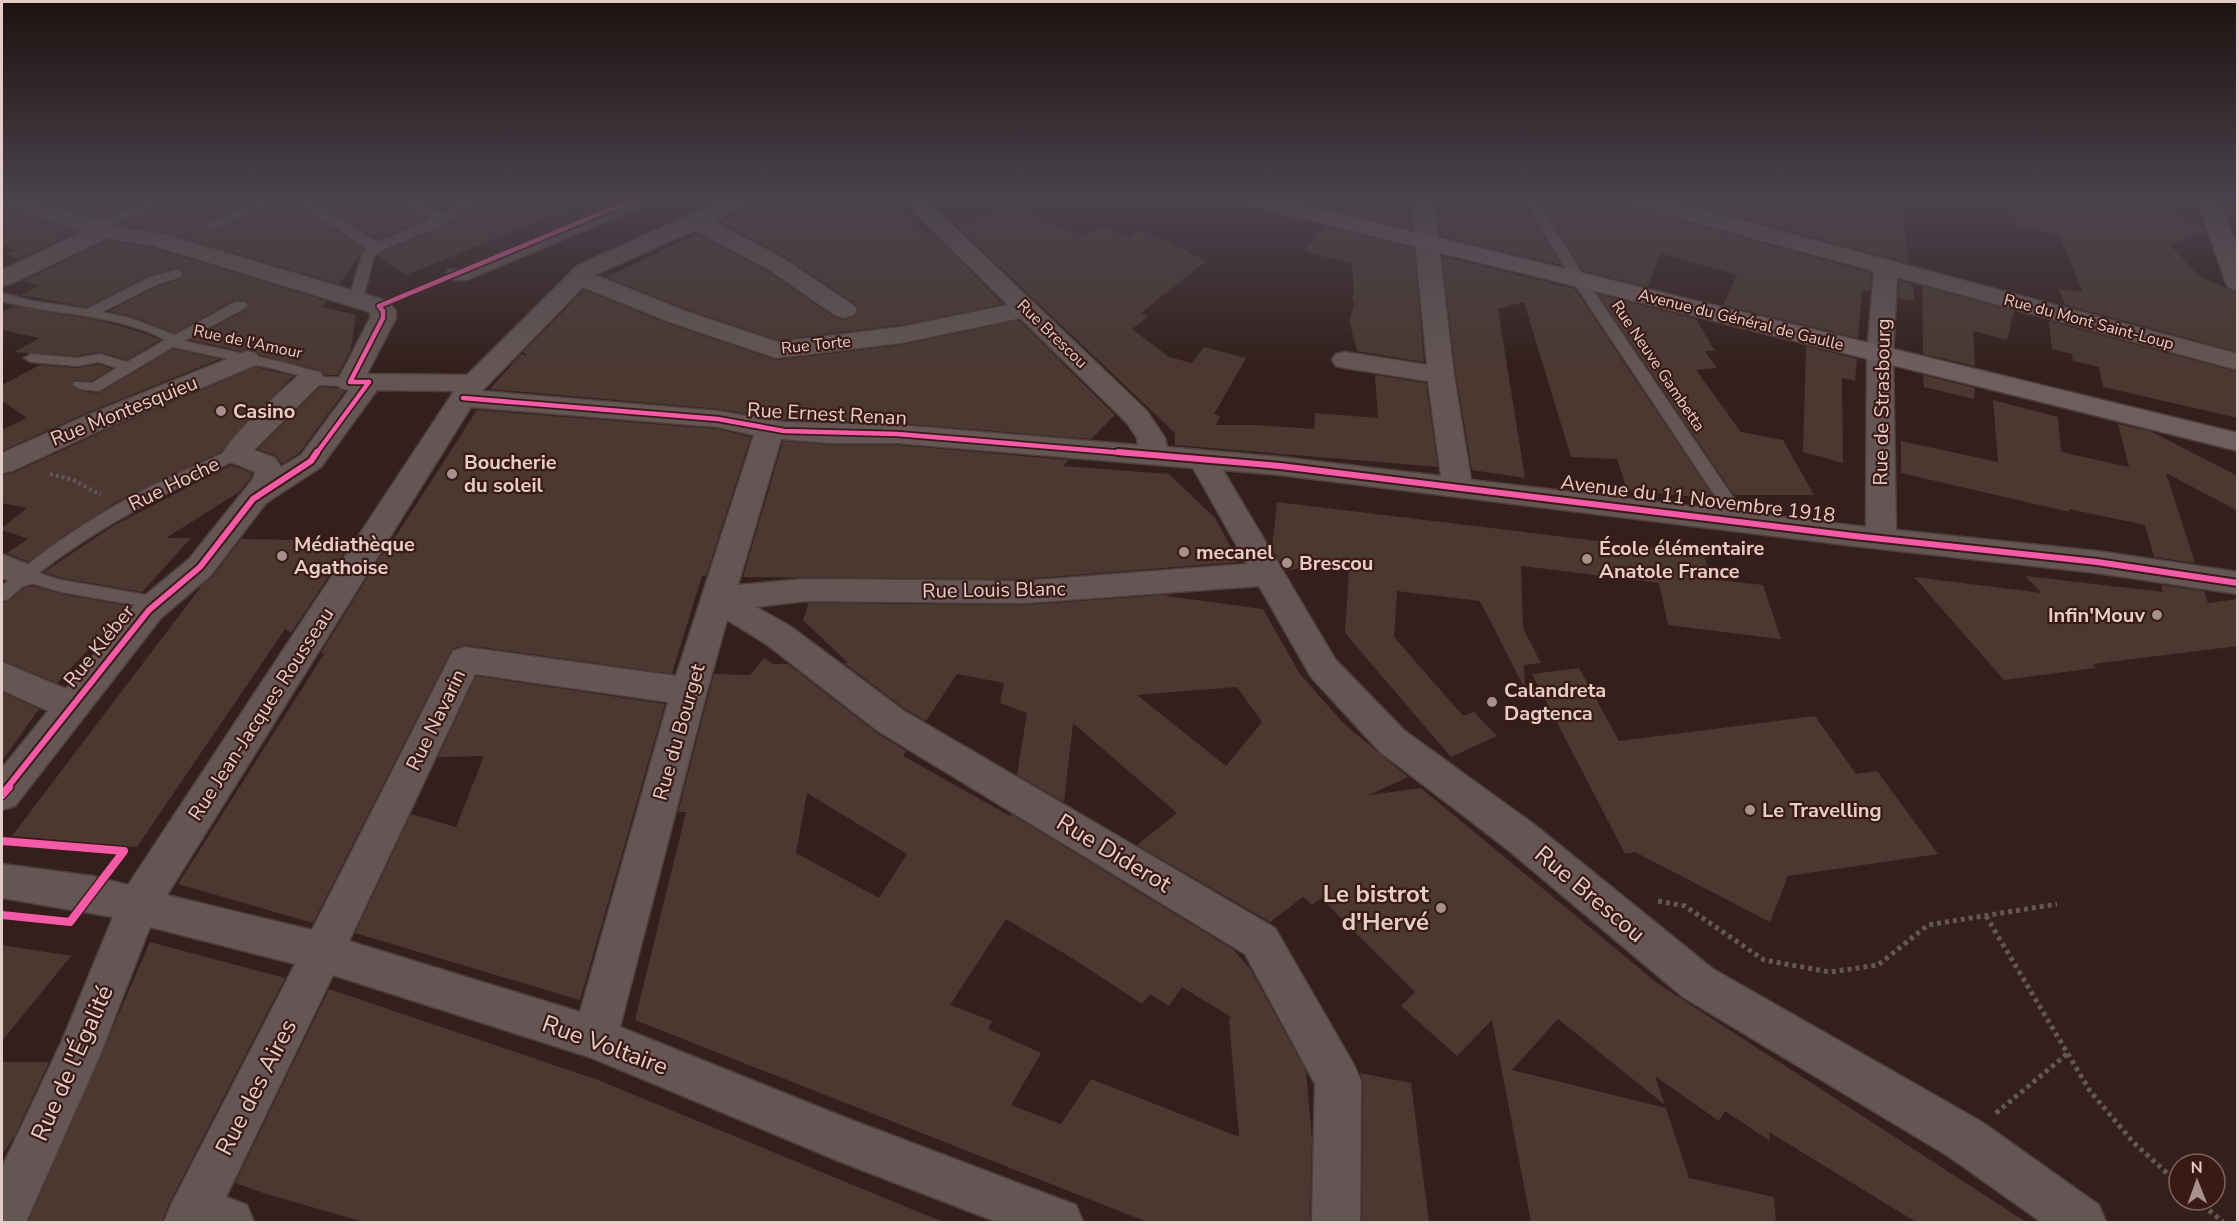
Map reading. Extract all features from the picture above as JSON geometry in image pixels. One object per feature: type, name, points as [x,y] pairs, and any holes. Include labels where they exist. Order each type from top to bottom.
[{"type":"main road","name":"Avenue du Général de Gaulle","points":[[1473,254],[2237,442]]},
{"type":"street","points":[[4,295],[63,254]]},
{"type":"street","points":[[206,254],[367,302],[383,311],[360,382],[311,461],[253,499]]},
{"type":"street","points":[[456,274],[460,276],[512,254]]},
{"type":"street","name":"Rue Jean-Jacques Rousseau","points":[[138,905],[468,390],[586,270],[621,254]]},
{"type":"street","points":[[757,254],[844,310]]},
{"type":"street","name":"Rue Brescou","points":[[969,254],[1137,417],[1151,438],[1154,456]]},
{"type":"street","points":[[1429,254],[1441,375],[1457,487]]},
{"type":"street","name":"Rue du Mont Saint-Loup","points":[[1839,254],[2238,362]]},
{"type":"street","points":[[2228,254],[2238,283]]},
{"type":"street","name":"Rue de Strasbourg","points":[[1881,538],[1880,354],[1886,267]]},
{"type":"street","name":"Rue Torte","points":[[580,277],[676,316],[776,350],[901,335],[1026,309]]},
{"type":"street","name":"Rue Montesquieu","points":[[2,464],[81,426],[173,392],[246,359]]},
{"type":"street","points":[[1345,360],[1441,375]]},
{"type":"street","name":"Rue Hoche","points":[[236,454],[246,441],[311,378]]},
{"type":"street","name":"Rue Ernest Renan","points":[[360,382],[468,390],[708,418],[770,429],[861,435],[897,434],[1154,456]]},
{"type":"street","name":"Rue du Bourget","points":[[595,1038],[689,691],[770,429]]},
{"type":"street","name":"Rue Kléber","points":[[2,795],[158,603],[200,567],[267,481],[270,472],[265,465],[236,454]]},
{"type":"street","name":"Avenue du 11 Novembre 1918","points":[[1154,456],[1202,459],[1457,487],[2097,562],[2238,583]]},
{"type":"street","name":"Rue Brescou","points":[[1202,459],[1323,668],[1392,741],[1521,837],[1698,983],[1965,1139],[2082,1222]]},
{"type":"street","name":"Rue Louis Blanc","points":[[717,599],[805,590],[1025,592],[1270,573]]},
{"type":"street","name":"Rue Diderot","points":[[717,599],[778,635],[891,721],[1260,942],[1338,1081],[1336,1222]]},
{"type":"street","name":"Rue Navarin","points":[[323,952],[465,660],[689,691]]},
{"type":"street","points":[[2,675],[72,707]]},
{"type":"street","name":"Rue Voltaire","points":[[2,881],[92,894],[323,952],[595,1038],[841,1139],[1059,1222]]},
{"type":"street","name":"Rue de l'Égalité","points":[[2,1219],[78,1055],[138,905]]},
{"type":"street","name":"Rue des Aires","points":[[204,1219],[323,952]]},
{"type":"lane","points":[[367,302],[369,254]]},
{"type":"lane","name":"Rue Neuve Gambetta","points":[[1563,254],[1741,522]]},
{"type":"lane","points":[[89,314],[153,281],[174,274]]},
{"type":"lane","name":"Rue de l'Amour","points":[[4,295],[125,321],[170,336],[173,342],[215,354],[306,373],[311,378],[333,383],[360,382]]},
{"type":"lane","points":[[80,385],[94,388],[240,305]]},
{"type":"lane","points":[[31,358],[77,362],[100,358],[129,367]]},
{"type":"lane","name":"Rue Hoche","points":[[9,579],[121,509],[236,454]]},
{"type":"lane","points":[[9,579],[158,603]]},
{"type":"path","points":[[44,472],[73,480],[106,497],[121,509]]},
{"type":"path","points":[[1609,909],[1644,898],[1685,906],[1764,960],[1830,972],[1878,965],[1928,925],[2057,904]]},
{"type":"path","points":[[1986,916],[2090,1091],[2133,1142],[2167,1173]]},
{"type":"path","points":[[2017,1094],[2067,1054]]},
{"type":"path","points":[[2211,1212],[2223,1222]]},
{"type":"building","points":[[7,254],[29,254],[19,259]]},
{"type":"building","points":[[78,254],[174,254],[327,301],[323,307],[356,315],[351,349],[338,375],[325,375],[320,370],[260,355],[256,351],[247,349],[241,351],[190,340],[246,310],[249,304],[245,300],[234,300],[175,333],[131,316],[109,311],[159,286],[181,279],[184,273],[175,268],[147,276],[87,307],[20,295],[39,286],[23,281]]},
{"type":"building","points":[[238,254],[361,254],[339,284]]},
{"type":"building","points":[[379,254],[457,254],[406,275],[377,256]]},
{"type":"building","points":[[654,254],[735,254],[767,271],[834,317],[843,320],[854,317],[859,310],[854,303],[780,254],[953,254],[1003,304],[901,325],[778,340],[686,309],[606,277]]},
{"type":"building","points":[[987,254],[1192,254],[1206,261],[1141,313],[1149,316],[1132,329],[1169,357],[1192,363],[1204,347],[1246,358],[1214,414],[1220,416],[1216,425],[1314,429],[1315,413],[1378,418],[1375,375],[1426,383],[1438,467],[1175,445],[1175,433]]},
{"type":"building","points":[[1316,254],[1415,254],[1424,362],[1357,351],[1349,320],[1354,306],[1352,264]]},
{"type":"building","points":[[1516,254],[1554,254],[1561,265]]},
{"type":"building","points":[[1573,254],[1660,254],[1648,287],[1583,271]]},
{"type":"building","points":[[1664,254],[1803,254],[1872,273],[1870,291],[1862,290],[1858,338],[1723,305],[1737,275]]},
{"type":"building","points":[[1876,254],[1908,254],[1909,263]]},
{"type":"building","points":[[2067,254],[2179,254],[2201,278],[2238,292],[2238,352],[2066,305],[2058,289],[2083,292]]},
{"type":"building","points":[[1442,256],[1575,289],[1715,499],[1627,490],[1617,459],[1571,457],[1524,302],[1498,309],[1525,478],[1472,470],[1456,375]]},
{"type":"building","points":[[1899,280],[1912,284],[1915,301],[1898,298]]},
{"type":"building","points":[[1922,286],[2014,311],[2007,340],[1973,331],[1975,366],[1923,354]]},
{"type":"building","points":[[584,290],[666,323],[776,360],[901,345],[1019,320],[1115,415],[1091,439],[897,423],[784,420],[718,409],[490,389],[521,354],[527,356],[523,352]]},
{"type":"building","points":[[1598,294],[1696,319],[1715,351],[1705,351],[1717,368],[1696,370],[1741,432],[1783,440],[1814,495],[1734,495]]},
{"type":"building","points":[[14,306],[106,322],[160,340],[127,360],[101,352],[77,356],[14,352],[40,338],[2,330],[2,313]]},
{"type":"building","points":[[2049,321],[2238,372],[2238,418],[2103,387],[2099,367],[2073,361],[2072,354],[2052,349]]},
{"type":"building","points":[[1806,346],[1857,359],[1855,381],[1842,378],[1843,463],[1803,452]]},
{"type":"building","points":[[173,349],[220,359],[82,415],[2,451],[2,430],[27,418],[2,401],[2,385],[40,365],[77,368],[99,364],[112,369],[91,381],[75,380],[71,386],[80,391],[99,393]]},
{"type":"building","points":[[256,367],[294,376],[247,420],[221,452],[116,502],[28,562],[7,553],[28,539],[2,530],[2,528],[27,508],[2,503],[2,475],[13,473],[104,431]]},
{"type":"building","points":[[1923,375],[1975,388],[1974,399],[1924,387]]},
{"type":"building","points":[[320,387],[345,391],[299,453],[282,464],[276,456],[258,449]]},
{"type":"building","points":[[1993,400],[2058,417],[2061,452],[2129,467],[2118,424],[2150,431],[2238,476],[2238,511],[2166,473],[2195,563],[2154,557],[2145,525],[2069,509],[2070,512],[1901,473],[1901,441],[1998,462]]},
{"type":"building","points":[[477,410],[718,429],[751,437],[706,576],[702,576],[672,673],[674,674],[465,645],[452,649],[313,923],[178,884],[324,654],[321,653],[389,542],[392,542]]},
{"type":"building","points":[[783,441],[830,445],[897,445],[1069,460],[1063,466],[1169,474],[1215,518],[1239,562],[1025,579],[743,577]]},
{"type":"building","points":[[231,465],[252,473],[251,478],[239,492],[166,538],[191,538],[142,592],[62,578],[44,572],[113,526]]},
{"type":"building","points":[[1277,502],[1704,554],[1710,579],[1763,585],[1781,639],[1668,625],[1659,583],[1521,566],[1523,628],[1541,663],[1524,665],[1525,689],[1480,601],[1397,591],[1394,637],[1463,716],[1474,712],[1497,736],[1451,757],[1345,633],[1350,557],[1285,571],[1272,548]]},
{"type":"building","points":[[241,539],[352,541],[291,633],[285,629],[137,847],[12,836],[203,584],[213,576]]},
{"type":"building","points":[[2025,576],[2163,592],[2161,585],[2204,591],[2208,603],[2238,599],[2238,646],[2093,664],[2096,668],[2004,680],[1914,577],[2042,593]]},
{"type":"building","points":[[33,586],[61,594],[129,606],[57,683],[2,660],[2,603],[9,601],[24,588]]},
{"type":"building","points":[[1176,594],[1166,596],[1263,609],[1300,674],[1344,724],[1408,777],[1369,795],[1421,788],[1657,983],[2026,1222],[1916,1222],[1769,1132],[1770,1141],[1725,1111],[1719,1121],[1655,1076],[1665,1105],[1558,1019],[1512,1070],[1666,1108],[1689,1178],[1774,1197],[1776,1222],[1531,1222],[1492,1020],[1457,1056],[1401,1006],[1415,992],[1321,898],[1312,905],[1303,897],[1270,922],[1137,845],[1177,813],[1073,723],[1064,802],[1017,775],[1027,713],[1000,703],[1004,683],[957,674],[926,721],[905,709],[844,663],[848,663],[803,620],[809,603],[1025,605]],"holes":[[[1237,687],[1262,722],[1226,766],[1137,695]]]},
{"type":"building","points":[[764,658],[773,664],[788,664],[877,733],[906,751],[903,756],[1010,816],[1011,814],[1234,950],[1251,970],[1306,1071],[1312,1139],[1310,1222],[1147,1222],[635,1020],[686,812],[678,812],[714,674],[750,675]],"holes":[[[807,793],[907,854],[879,898],[796,853]],[[1006,919],[1072,958],[1142,1004],[1150,994],[1169,1006],[1182,987],[1231,1017],[1229,1020],[1239,1137],[1091,1079],[1061,1124],[1011,1105],[1041,1053],[988,1029],[992,1021],[950,1005]]]},
{"type":"building","name":"Le Travelling","points":[[1579,668],[1619,741],[1815,716],[1856,774],[1877,771],[1938,854],[1788,876],[1770,922],[1635,852],[1625,854],[1532,674]]},
{"type":"building","points":[[476,676],[665,704],[580,1000],[355,933],[411,814],[456,827],[484,756],[438,757]]},
{"type":"building","points":[[2,692],[39,709],[2,761]]},
{"type":"building","points":[[150,942],[285,978],[169,1204],[162,1222],[28,1222]]},
{"type":"building","points":[[2,945],[71,956],[2,1041]]},
{"type":"building","points":[[329,989],[598,1080],[943,1222],[364,1222],[235,1183]]},
{"type":"building","points":[[2,1062],[49,1062],[15,1135],[2,1155]]},
{"type":"building","points":[[1360,1073],[1411,1083],[1429,1222],[1362,1222],[1363,1081]]},
{"type":"cycle path","points":[[369,382],[350,382],[383,318],[383,311],[379,306],[503,254]]},
{"type":"cycle path","points":[[2,795],[149,610],[200,567],[253,499],[311,461],[369,382]]},
{"type":"cycle path","points":[[463,398],[718,419],[784,431],[897,434],[1280,466],[1854,536],[2097,562],[2238,583]]},
{"type":"cycle path","points":[[2,841],[124,851],[70,922],[2,915]]},
{"type":"place","name":"Casino","points":[[221,411]]},
{"type":"place","name":"Boucherie du soleil","points":[[452,474]]},
{"type":"place","name":"mecanel","points":[[1184,552]]},
{"type":"place","name":"Médiathèque Agathoise","points":[[282,556]]},
{"type":"place","name":"École élémentaire Anatole France","points":[[1587,559]]},
{"type":"place","name":"Brescou","points":[[1287,563]]},
{"type":"place","name":"Infin'Mouv","points":[[2157,615]]},
{"type":"place","name":"Calandreta Dagtenca","points":[[1492,702]]},
{"type":"place","name":"Le Travelling","points":[[1750,810]]},
{"type":"place","name":"Le bistrot d'Hervé","points":[[1441,908]]}]
